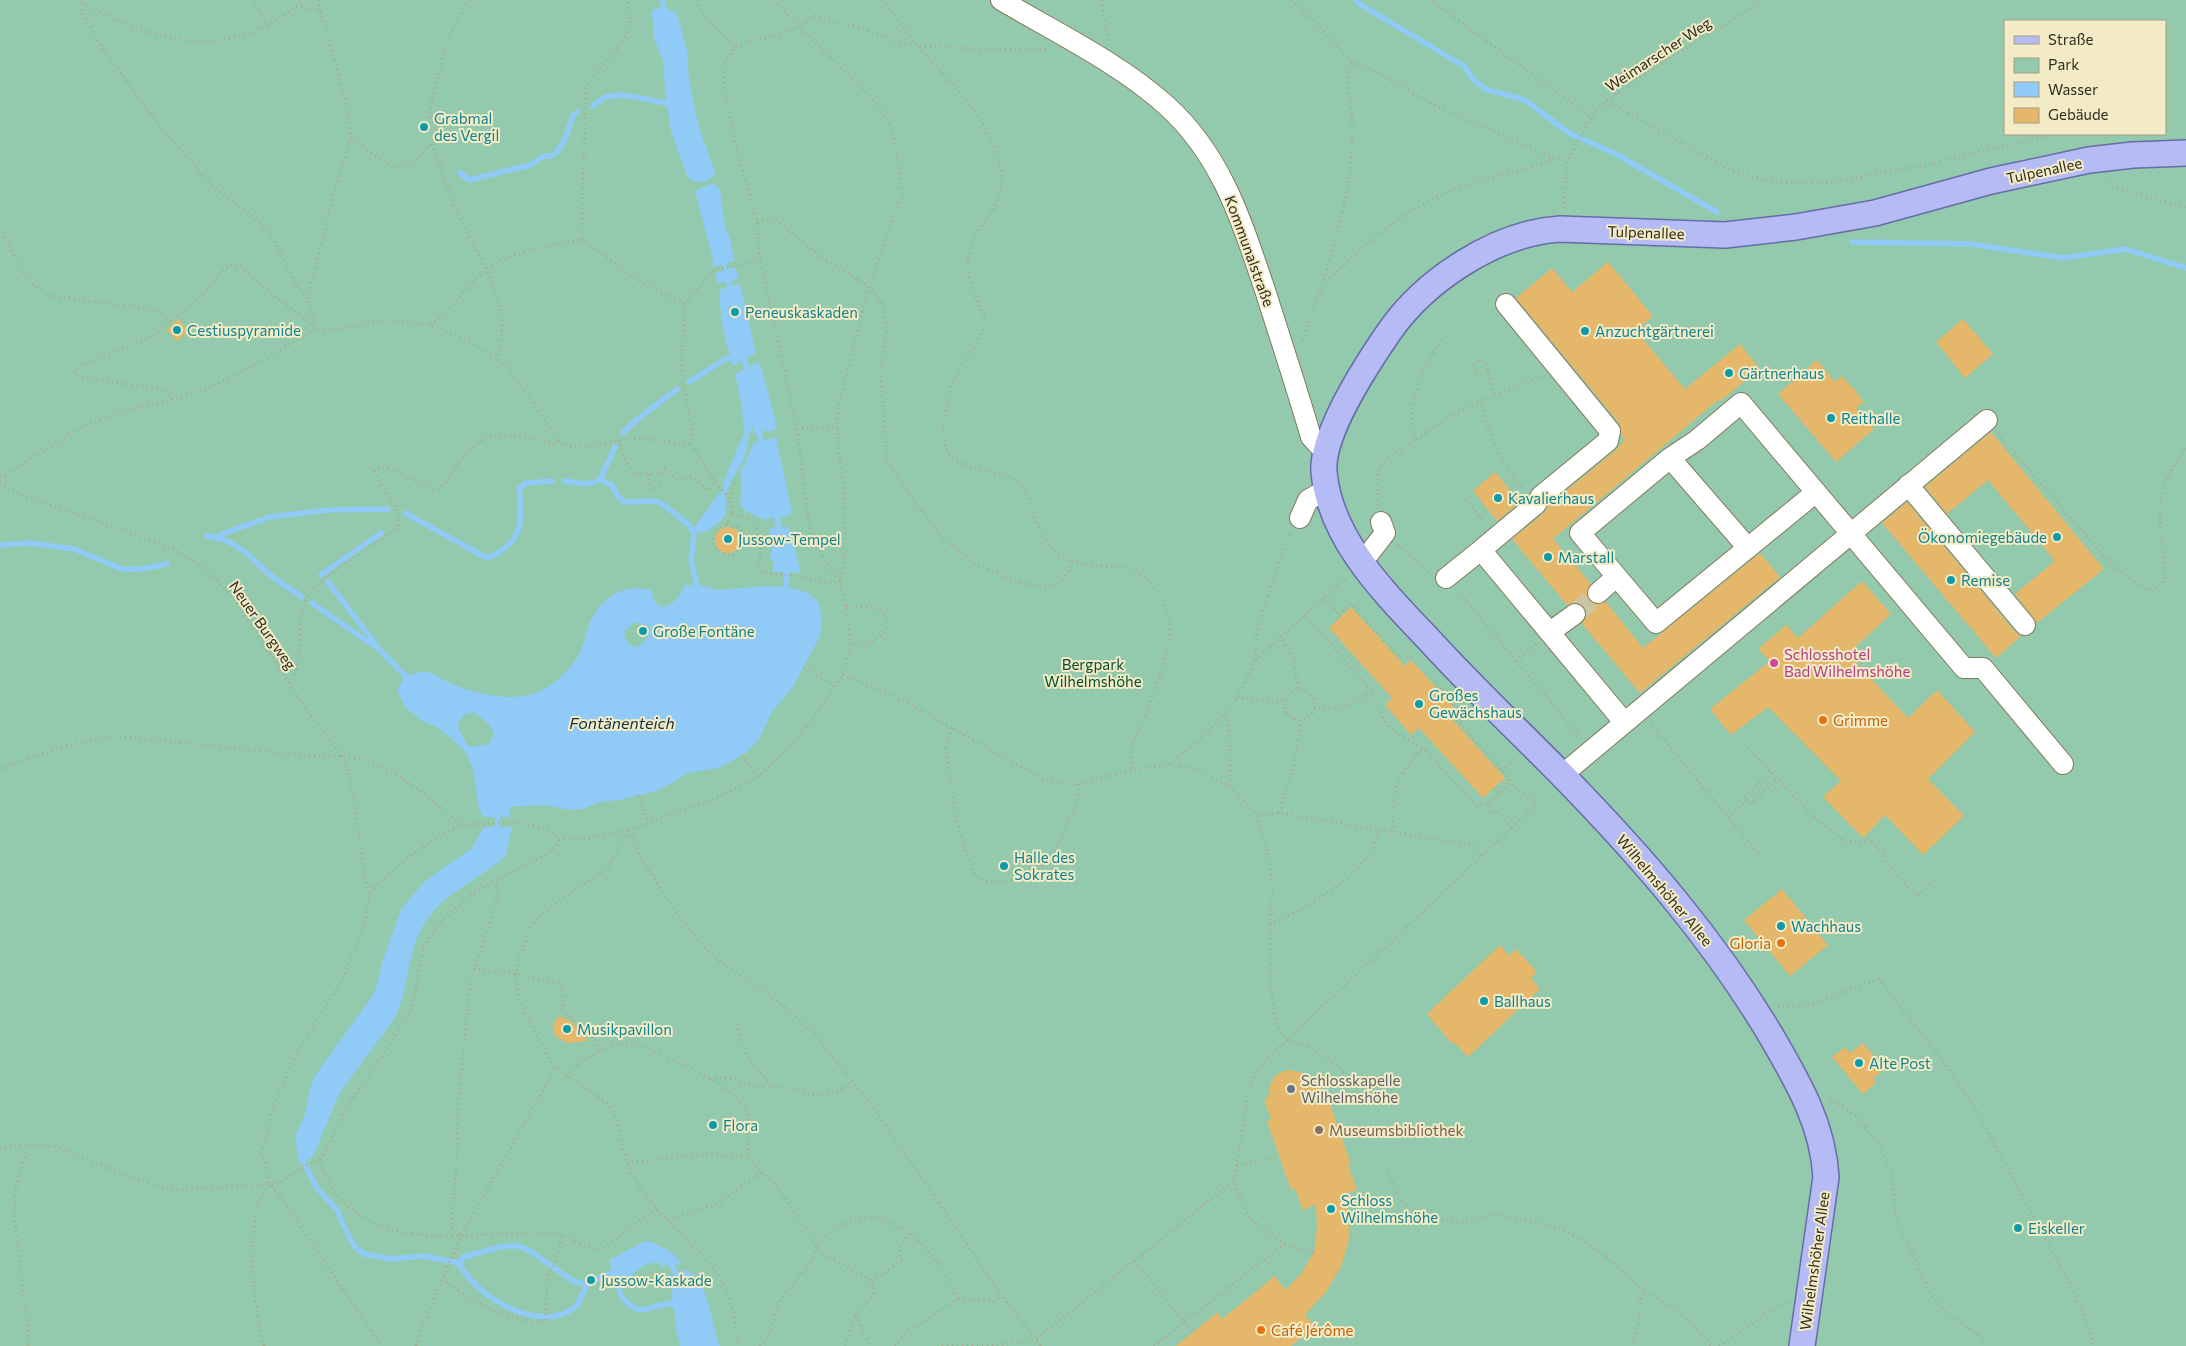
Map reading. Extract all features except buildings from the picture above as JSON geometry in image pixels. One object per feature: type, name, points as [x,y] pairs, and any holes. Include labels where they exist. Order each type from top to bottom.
[{"type":"main road","name":"Tulpenallee","points":[[1361,564],[1345,538],[1327,489],[1324,471],[1325,452],[1342,412],[1369,361],[1396,322],[1420,297],[1463,263],[1487,249],[1520,235],[1540,230],[1725,234],[1796,227],[1875,213],[1991,181],[2089,160],[2151,154],[2186,153]]},
{"type":"main road","name":"Wilhelmshöher Allee","points":[[1361,564],[1456,669],[1562,774],[1622,838],[1692,919],[1761,1019],[1811,1108],[1825,1156],[1826,1177],[1795,1300],[1802,1346]]},
{"type":"lane","name":"Kommunalstraße","points":[[1001,0],[1102,60],[1166,105],[1195,136],[1213,161],[1239,213],[1312,437],[1325,452]]},
{"type":"lane","points":[[1452,584],[1481,550],[1536,504],[1541,496],[1608,441],[1610,431],[1506,304]]},
{"type":"lane","points":[[1816,492],[1656,624],[1580,533],[1670,458],[1697,440],[1741,403],[1816,492],[1850,534],[1964,668],[1983,668],[2063,764]]},
{"type":"lane","points":[[1562,774],[1987,420]]},
{"type":"lane","points":[[1670,458],[1748,548]]},
{"type":"lane","points":[[1908,485],[2025,625]]},
{"type":"lane","points":[[1300,518],[1308,500],[1327,489]]},
{"type":"lane","points":[[1361,564],[1383,528]]},
{"type":"lane","points":[[1481,550],[1550,632],[1632,716]]},
{"type":"lane","points":[[1598,593],[1616,577]]},
{"type":"lane","points":[[1550,632],[1574,614]]},
{"type":"path","points":[[254,0],[267,26]]},
{"type":"path","points":[[81,1],[111,19],[132,28],[178,39],[214,42],[241,36],[267,26],[281,18],[303,0]]},
{"type":"path","points":[[308,299],[332,199],[351,138],[347,109],[332,47],[320,11],[319,0]]},
{"type":"path","points":[[351,138],[383,162],[400,165],[411,163],[432,142],[437,126],[429,113],[440,69],[450,36],[470,0]]},
{"type":"path","points":[[580,239],[586,88],[591,78],[612,54],[628,31],[630,17],[628,0]]},
{"type":"path","points":[[696,0],[707,18],[735,47]]},
{"type":"path","points":[[776,0],[799,27],[875,101],[888,120],[896,147],[902,194],[869,286],[838,407],[836,426],[843,485],[845,560],[840,583]]},
{"type":"path","points":[[882,0],[918,45],[970,104],[984,127],[1002,171],[998,202],[972,244],[968,260],[971,283],[985,315],[985,323],[954,384],[946,412],[944,446],[946,452],[962,464],[1018,481],[1044,540],[1056,552],[1071,561],[1128,569],[1147,579],[1166,608],[1170,627],[1168,643],[1161,674],[1131,750],[1132,770]]},
{"type":"path","points":[[1102,0],[1110,45],[1102,60]]},
{"type":"path","points":[[1291,0],[1318,24],[1352,62],[1374,71],[1433,104],[1553,158],[1568,161]]},
{"type":"path","points":[[1430,0],[1591,117]]},
{"type":"path","name":"Weimarscher Weg","points":[[1560,229],[1568,161],[1572,150],[1591,117],[1606,100],[1647,72],[1764,0]]},
{"type":"path","points":[[81,1],[82,13],[101,46],[164,130],[205,178],[221,193],[250,214],[270,234],[297,286],[308,299],[316,326]]},
{"type":"path","points":[[296,6],[320,11]]},
{"type":"path","points":[[370,892],[410,854],[441,834],[462,825],[484,822],[512,822],[548,829],[559,839],[589,838],[629,830],[714,799],[757,777],[788,749],[815,716],[843,675],[851,644],[846,607],[840,583],[824,560],[809,526],[797,429],[760,260],[757,222],[736,147],[724,87],[725,63],[735,47],[799,27],[815,16],[834,23],[858,27],[900,43],[918,45],[1027,51],[1066,48],[1070,41]]},
{"type":"path","points":[[1287,358],[1298,353],[1324,280],[1345,207],[1350,182],[1352,117],[1348,82],[1349,68],[1352,62]]},
{"type":"path","points":[[1606,100],[1731,170],[1769,182],[1827,183],[1925,165],[2049,135]]},
{"type":"path","points":[[432,142],[454,206],[499,302],[502,320],[501,347],[497,358]]},
{"type":"path","points":[[1324,280],[1333,276],[1382,230],[1425,202],[1475,181],[1550,161],[1553,158]]},
{"type":"path","points":[[2089,160],[2094,175],[2113,187],[2186,208]]},
{"type":"path","points":[[757,222],[774,218],[822,258],[869,286],[883,306],[887,329],[880,374],[888,462],[915,503],[944,540],[976,564],[1017,582],[1044,587],[1059,584],[1070,568],[1071,561]]},
{"type":"path","points":[[0,228],[21,272],[40,290],[62,298],[150,309],[160,312],[171,322]]},
{"type":"path","points":[[431,326],[493,264],[524,253],[580,239],[644,284],[685,304]]},
{"type":"path","points":[[727,524],[735,525],[742,530],[744,538],[743,546],[738,553],[730,555],[722,554],[715,549],[712,541],[714,533],[719,527],[727,524],[732,514],[729,497],[716,483],[692,445],[692,431],[681,365],[685,304],[714,270],[734,264],[760,260]]},
{"type":"path","points":[[172,400],[171,395],[166,390],[83,378],[75,374],[76,369],[153,336],[196,302],[224,269],[231,265],[237,265],[242,267],[276,298],[321,330],[331,331],[380,320],[431,326],[469,342],[497,358],[520,385],[559,442],[575,448],[638,438],[692,445]]},
{"type":"path","points":[[0,477],[78,429],[118,412],[172,400],[225,380],[310,333],[316,326]]},
{"type":"path","points":[[1415,438],[1412,429],[1414,403],[1420,378],[1432,352],[1450,331]]},
{"type":"path","points":[[1487,372],[1481,374],[1476,372],[1474,366],[1478,360],[1485,362],[1487,365],[1487,372],[1490,376],[1494,396]]},
{"type":"path","points":[[1561,370],[1481,400],[1415,438],[1408,446],[1383,462],[1378,471],[1377,506],[1383,528],[1424,569],[1452,584],[1591,750]]},
{"type":"path","points":[[1481,400],[1486,427],[1504,463],[1519,485],[1536,504]]},
{"type":"path","points":[[1987,420],[2107,560],[2124,576],[2148,590],[2158,588],[2165,578],[2160,498],[2170,472],[2186,449]]},
{"type":"path","points":[[797,429],[836,426]]},
{"type":"path","points":[[289,683],[294,679],[297,669],[302,608],[308,595],[322,580],[397,527],[398,515],[392,500],[377,479],[376,471],[380,467],[387,467],[433,490],[447,482],[463,457],[489,436],[499,434],[514,435],[554,444],[559,442]]},
{"type":"path","points":[[618,440],[625,459],[634,474],[660,473],[665,469],[678,480],[693,476],[708,490],[716,483]]},
{"type":"path","points":[[648,474],[650,487],[655,490],[661,483]]},
{"type":"path","name":"Neuer Burgweg","points":[[0,482],[19,494],[172,548],[206,569],[234,599],[308,714],[342,755]]},
{"type":"path","points":[[729,497],[735,483]]},
{"type":"path","points":[[1466,499],[1497,537]]},
{"type":"path","points":[[1480,516],[1488,509]]},
{"type":"path","points":[[732,514],[753,522],[761,552],[761,562],[758,568],[763,574],[801,576],[824,582],[840,583]]},
{"type":"path","points":[[1256,660],[1256,636],[1261,619],[1293,527],[1300,518]]},
{"type":"path","points":[[1171,764],[1198,742],[1225,714],[1237,698],[1256,660],[1280,636],[1361,564]]},
{"type":"path","points":[[1324,598],[1340,616],[1351,604],[1399,657],[1411,656],[1417,662]]},
{"type":"path","points":[[846,607],[877,608],[887,617],[886,631],[867,646],[851,644]]},
{"type":"path","points":[[1305,614],[1371,691],[1386,723],[1394,732],[1422,748],[1477,806],[1488,805],[1510,781]]},
{"type":"path","points":[[1516,662],[1550,632]]},
{"type":"path","points":[[1280,636],[1293,657],[1298,690]]},
{"type":"path","points":[[804,668],[835,687]]},
{"type":"path","points":[[843,675],[904,701],[1046,781],[1079,784],[1132,770],[1171,764],[1199,771],[1230,787],[1257,816],[1270,863],[1273,888],[1270,924],[1274,1016],[1280,1030],[1288,1039],[1311,1048],[1337,1065],[1358,1090]]},
{"type":"path","points":[[1433,679],[1460,710],[1462,719],[1459,722]]},
{"type":"path","points":[[1298,690],[1310,694],[1313,699],[1314,708],[1308,717],[1301,720],[1292,718],[1286,711],[1285,702],[1288,696],[1298,690]]},
{"type":"path","points":[[1314,708],[1344,706],[1363,698],[1371,691]]},
{"type":"path","points":[[1237,698],[1285,702]]},
{"type":"path","points":[[1225,714],[1229,720],[1230,787]]},
{"type":"path","points":[[1314,1252],[1284,1244],[1248,1217],[1234,1181],[1248,1092],[1254,1076],[1268,1058],[1536,805],[1527,795],[1516,791],[1502,770],[1453,716]]},
{"type":"path","points":[[1632,716],[1728,818],[1763,860]]},
{"type":"path","points":[[1279,813],[1295,763],[1301,720]]},
{"type":"path","points":[[952,728],[946,748],[955,813],[965,851],[974,872],[985,882],[1022,878],[1038,871],[1053,858],[1079,796],[1079,784]]},
{"type":"path","points":[[0,769],[52,750],[84,741],[116,736],[324,757],[342,755],[378,766],[412,783],[462,825]]},
{"type":"path","points":[[1392,832],[1397,783],[1405,767],[1422,748]]},
{"type":"path","points":[[1748,748],[1814,817],[1844,841],[1862,843],[1868,838],[1886,855],[1885,862],[1917,896],[1936,879]]},
{"type":"path","points":[[1502,770],[1521,753]]},
{"type":"path","points":[[342,755],[349,773],[365,878],[370,892],[364,926],[343,978],[297,1052],[276,1101],[261,1153],[270,1184],[280,1196],[380,1346]]},
{"type":"path","points":[[742,755],[757,777]]},
{"type":"path","points":[[1771,771],[1744,797],[1751,804],[1778,778]]},
{"type":"path","points":[[1494,788],[1500,794]]},
{"type":"path","points":[[638,795],[648,823]]},
{"type":"path","points":[[1728,818],[1747,800]]},
{"type":"path","points":[[1488,805],[1490,812],[1498,812],[1512,829]]},
{"type":"path","points":[[1257,816],[1279,813],[1474,846],[1483,856]]},
{"type":"path","points":[[629,830],[607,869],[554,904],[537,918],[525,938],[516,974],[518,993],[523,1008],[555,1069],[607,1103],[614,1113],[627,1163],[637,1183],[658,1210],[711,1265],[722,1281],[734,1311],[739,1346]]},
{"type":"path","points":[[629,830],[641,858],[674,909],[697,939],[719,961],[796,1016],[814,1033],[880,1117],[1002,1296],[1041,1346]]},
{"type":"path","points":[[1270,924],[1306,908],[1341,882],[1368,856],[1378,840],[1378,831]]},
{"type":"path","points":[[0,1149],[28,1144],[56,1147],[138,1180],[174,1190],[279,1183],[301,1168],[317,1161],[350,1102],[412,1009],[424,945],[440,923],[460,902],[471,894],[548,854],[556,847],[559,839]]},
{"type":"path","points":[[461,1236],[451,1227],[456,1178],[458,1108],[465,1020],[470,983],[499,892],[496,880]]},
{"type":"path","points":[[474,969],[516,974],[559,983],[563,988],[563,1012],[590,1033],[601,1050]]},
{"type":"path","points":[[1778,1007],[1806,1006],[1879,979],[1944,1063],[1976,1110],[2073,1290],[2089,1328],[2092,1346]]},
{"type":"path","points":[[738,1024],[741,1042],[750,1061],[773,1087]]},
{"type":"path","points":[[567,1077],[601,1050],[618,1044],[634,1043],[710,1079],[730,1091],[749,1113],[746,1157]]},
{"type":"path","points":[[416,1346],[451,1255],[555,1069]]},
{"type":"path","points":[[710,1079],[731,1077],[759,1087],[773,1087],[827,1096],[836,1094],[852,1082]]},
{"type":"path","points":[[1831,1100],[1852,1112],[1878,1143],[1892,1174],[1896,1219],[1932,1296],[1948,1314],[1978,1335],[1987,1346]]},
{"type":"path","points":[[1341,1134],[1370,1125]]},
{"type":"path","points":[[28,1144],[15,1190],[15,1223],[27,1320],[28,1346]]},
{"type":"path","points":[[627,1163],[712,1154],[746,1157],[763,1172],[788,1201],[810,1240],[817,1248],[872,1281],[874,1293],[855,1317],[844,1346]]},
{"type":"path","points":[[1236,1166],[1279,1155]]},
{"type":"path","points":[[317,1161],[343,1201],[365,1218],[401,1232],[434,1237],[527,1232],[563,1234],[594,1250],[607,1245],[630,1227],[658,1210]]},
{"type":"path","points":[[1384,1165],[1403,1202],[1414,1211],[1455,1222],[1466,1222],[1494,1214],[1558,1229],[1579,1238],[1593,1247],[1644,1291],[1678,1311],[1712,1346]]},
{"type":"path","points":[[670,1223],[675,1218],[717,1204],[763,1172]]},
{"type":"path","points":[[942,1346],[999,1345],[1035,1340],[1234,1181]]},
{"type":"path","points":[[264,1346],[260,1333],[253,1280],[253,1240],[257,1203],[270,1184]]},
{"type":"path","points":[[760,1346],[768,1338],[781,1299],[813,1259],[817,1248],[833,1228],[859,1219],[877,1217],[911,1233],[936,1260],[949,1279],[958,1299]]},
{"type":"path","points":[[872,1281],[901,1261],[900,1246],[911,1233]]},
{"type":"path","points":[[442,1279],[484,1305],[509,1316],[526,1321],[546,1320],[548,1272],[555,1264],[563,1234]]},
{"type":"path","points":[[1154,1346],[1284,1244]]},
{"type":"path","points":[[1134,1261],[1194,1332]]},
{"type":"path","points":[[1632,1346],[1639,1322],[1640,1300],[1644,1291]]},
{"type":"path","points":[[895,1346],[905,1333],[958,1299],[994,1301],[1002,1296]]},
{"type":"path","points":[[1719,1346],[1776,1307],[1795,1300]]},
{"type":"path","points":[[855,1317],[870,1346]]},
{"type":"green space","name":"Bergpark Wilhelmshöhe","points":[[0,0],[2186,0],[2186,1346],[0,1346]]},
{"type":"water","points":[[665,8],[677,13],[687,51],[689,80],[699,128],[715,171],[711,178],[704,182],[696,182],[688,178],[671,132],[663,62],[653,35],[654,27],[651,13],[653,9]]},
{"type":"water","points":[[714,183],[720,190],[725,226],[731,242],[734,261],[712,267],[713,259],[695,192],[697,189]]},
{"type":"water","points":[[735,267],[739,279],[718,283],[715,273]]},
{"type":"water","points":[[740,284],[756,353],[733,366],[722,326],[719,291]]},
{"type":"water","points":[[758,362],[777,425],[775,430],[767,432],[762,430],[755,434],[753,433],[754,426],[748,432],[744,431],[741,402],[735,374]]},
{"type":"water","points":[[776,437],[792,513],[777,520],[772,517],[765,520],[744,510],[740,503],[742,482],[740,473],[754,443]]},
{"type":"water","points":[[741,440],[749,443],[744,459],[727,488],[723,483]]},
{"type":"water","points":[[719,493],[727,501],[725,517],[708,531],[694,534],[691,532]]},
{"type":"water","points":[[789,527],[801,573],[773,572],[774,563],[770,556],[772,551],[769,528]]},
{"type":"water","name":"Fontänenteich","points":[[685,585],[700,585],[716,590],[765,586],[786,587],[809,593],[819,603],[822,622],[820,636],[793,687],[772,712],[759,739],[748,751],[727,764],[718,768],[688,773],[653,792],[619,800],[600,802],[583,809],[570,810],[544,805],[511,807],[509,811],[512,817],[483,817],[478,805],[474,773],[466,752],[439,728],[422,721],[405,707],[397,690],[405,676],[427,672],[472,691],[499,696],[525,696],[538,692],[553,683],[572,665],[580,653],[593,617],[605,601],[613,595],[632,588],[653,591],[652,598],[660,607],[669,605],[678,597]],"holes":[[[636,622],[649,626],[650,631],[641,644],[632,647],[624,636],[626,629]],[[473,712],[488,723],[494,734],[489,744],[471,747],[466,743],[457,725],[464,715]]]},
{"type":"water","points":[[484,827],[512,827],[506,855],[444,901],[426,921],[415,944],[403,995],[394,1019],[339,1094],[313,1157],[299,1164],[295,1137],[306,1111],[314,1077],[375,992],[382,963],[401,909],[425,881],[471,849]]},
{"type":"water","points":[[645,1241],[665,1248],[681,1262],[679,1265],[667,1264],[662,1267],[659,1263],[653,1263],[643,1267],[624,1280],[619,1282],[615,1280],[609,1260]]},
{"type":"water","points":[[685,1269],[694,1275],[705,1293],[720,1346],[680,1346],[676,1331],[675,1313],[671,1303],[673,1284],[668,1276],[677,1274]]},
{"type":"waterway","points":[[662,0],[666,15]]},
{"type":"waterway","points":[[1356,0],[1361,5],[1464,66],[1473,79],[1485,89],[1525,100],[1569,133],[1616,154],[1717,212]]},
{"type":"waterway","points":[[593,106],[601,99],[614,95],[672,104]]},
{"type":"waterway","points":[[460,173],[469,180],[530,165],[544,156],[552,156],[558,151],[564,141],[573,116],[577,112]]},
{"type":"waterway","points":[[1852,242],[1971,244],[2063,258],[2126,249],[2186,268]]},
{"type":"waterway","points":[[723,257],[731,294]]},
{"type":"waterway","points":[[743,355],[748,375]]},
{"type":"waterway","points":[[689,382],[727,358],[735,358]]},
{"type":"waterway","points":[[623,433],[634,422],[677,389]]},
{"type":"waterway","points":[[742,447],[750,425]]},
{"type":"waterway","points":[[757,426],[763,448]]},
{"type":"waterway","points":[[564,481],[588,484],[600,480],[615,447]]},
{"type":"waterway","points":[[600,480],[612,485],[617,495],[624,502],[655,501],[664,505],[689,525],[694,534],[691,560],[698,592]]},
{"type":"waterway","points":[[405,513],[487,558],[507,546],[514,539],[518,531],[521,512],[519,489],[526,483],[552,481]]},
{"type":"waterway","points":[[720,503],[728,481]]},
{"type":"waterway","points":[[218,537],[270,517],[328,510],[388,509]]},
{"type":"waterway","points":[[775,514],[782,536]]},
{"type":"waterway","points":[[321,575],[381,533]]},
{"type":"waterway","points":[[206,536],[234,544],[273,577],[302,597]]},
{"type":"waterway","points":[[0,545],[31,543],[74,549],[122,569],[141,569],[167,564]]},
{"type":"waterway","points":[[785,565],[787,581],[785,593]]},
{"type":"waterway","points":[[328,582],[377,646]]},
{"type":"waterway","points":[[312,603],[380,650],[405,676],[411,678]]},
{"type":"waterway","points":[[497,832],[498,812]]},
{"type":"waterway","points":[[305,1156],[303,1160],[316,1187],[337,1210],[349,1237],[356,1248],[364,1254],[392,1259],[423,1256],[459,1263],[464,1257],[474,1254],[504,1246],[519,1246],[530,1251],[573,1281],[587,1285],[618,1270]]},
{"type":"waterway","points":[[667,1259],[680,1279]]},
{"type":"waterway","points":[[459,1263],[467,1276],[494,1299],[510,1308],[544,1317],[560,1315],[574,1308],[580,1301],[587,1285]]},
{"type":"waterway","points":[[616,1276],[621,1295],[628,1304],[635,1308],[642,1310],[669,1303],[677,1304]]},
{"type":"tunnel","points":[[1575,614],[1598,593]]},
{"type":"place","name":"Grabmal des Vergil","points":[[424,127]]},
{"type":"place","name":"Peneuskaskaden","points":[[735,312]]},
{"type":"place","name":"Cestiuspyramide","points":[[177,330]]},
{"type":"place","name":"Anzuchtgärtnerei","points":[[1585,331]]},
{"type":"place","name":"Gärtnerhaus","points":[[1729,373]]},
{"type":"place","name":"Reithalle","points":[[1831,418]]},
{"type":"place","name":"Kavalierhaus","points":[[1498,498]]},
{"type":"place","name":"Ökonomiegebäude","points":[[2057,537]]},
{"type":"place","name":"Jussow-Tempel","points":[[728,539]]},
{"type":"place","name":"Marstall","points":[[1548,557]]},
{"type":"place","name":"Remise","points":[[1951,580]]},
{"type":"place","name":"Große Fontäne","points":[[643,631]]},
{"type":"place","name":"Schlosshotel Bad Wilhelmshöhe","points":[[1774,663]]},
{"type":"place","name":"Großes Gewächshaus","points":[[1419,704]]},
{"type":"place","name":"Grimme","points":[[1823,720]]},
{"type":"place","name":"Halle des Sokrates","points":[[1004,866]]},
{"type":"place","name":"Wachhaus","points":[[1781,926]]},
{"type":"place","name":"Gloria","points":[[1781,943]]},
{"type":"place","name":"Ballhaus","points":[[1484,1001]]},
{"type":"place","name":"Musikpavillon","points":[[567,1029]]},
{"type":"place","name":"Alte Post","points":[[1859,1063]]},
{"type":"place","name":"Schlosskapelle Wilhelmshöhe","points":[[1291,1089]]},
{"type":"place","name":"Flora","points":[[713,1125]]},
{"type":"place","name":"Museumsbibliothek","points":[[1319,1130]]},
{"type":"place","name":"Schloss Wilhelmshöhe","points":[[1331,1209]]},
{"type":"place","name":"Eiskeller","points":[[2018,1228]]},
{"type":"place","name":"Jussow-Kaskade","points":[[591,1280]]},
{"type":"place","name":"Café Jérôme","points":[[1261,1330]]}]
